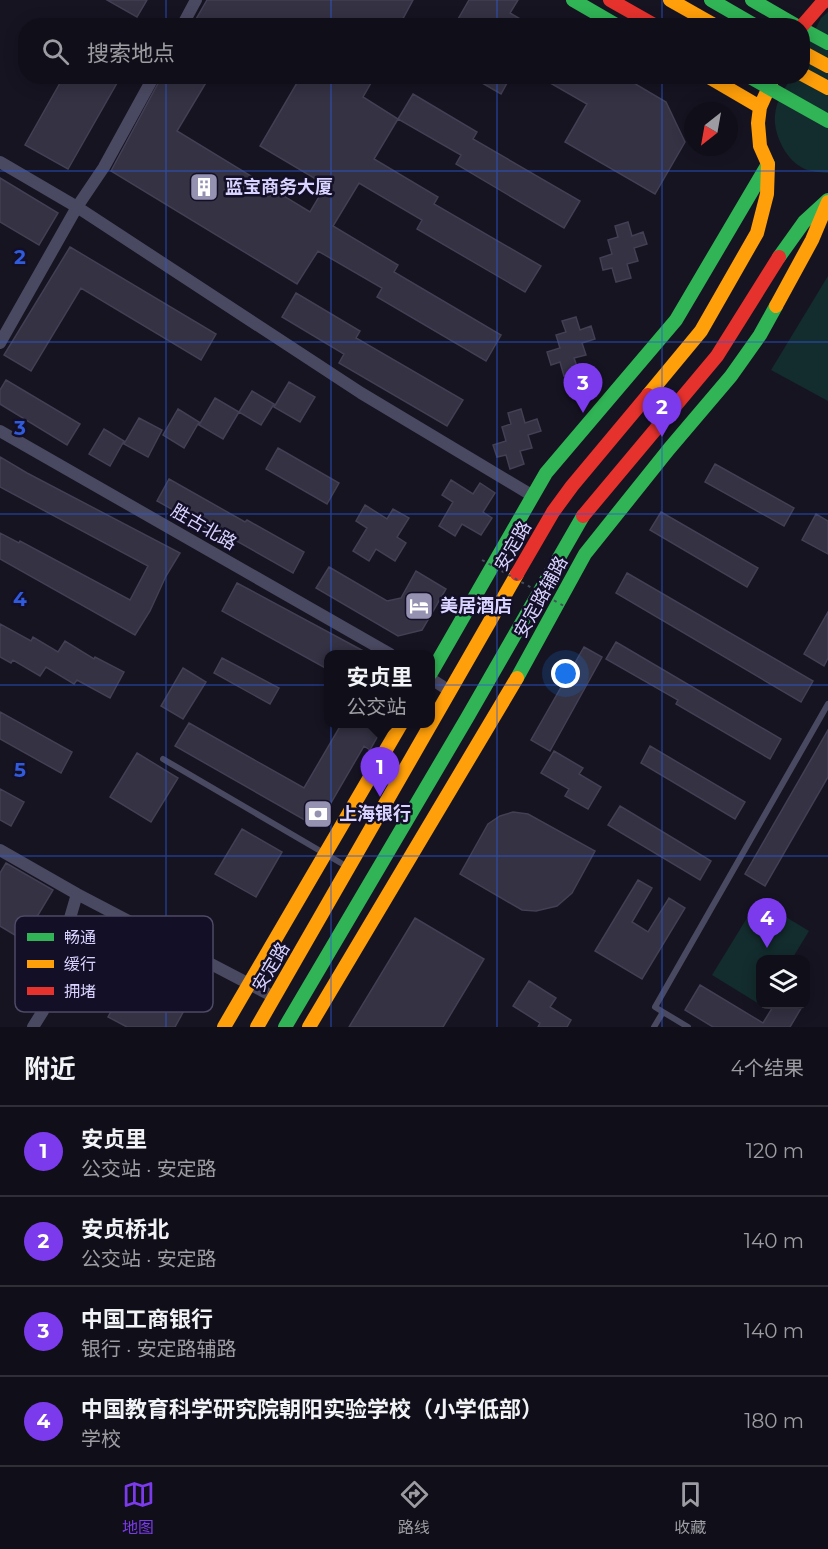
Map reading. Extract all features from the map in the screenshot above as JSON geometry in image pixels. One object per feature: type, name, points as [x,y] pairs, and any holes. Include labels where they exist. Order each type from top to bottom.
[{"type":"main road","points":[[573,0],[604,18]]},
{"type":"main road","points":[[610,0],[642,18]]},
{"type":"main road","points":[[670,0],[702,18]]},
{"type":"main road","points":[[711,0],[742,18]]},
{"type":"main road","points":[[752,0],[783,18]]},
{"type":"main road","points":[[809,18],[822,1]]},
{"type":"main road","points":[[810,33],[828,43]]},
{"type":"main road","points":[[810,56],[828,66]]},
{"type":"main road","points":[[810,78],[828,88]]},
{"type":"main road","points":[[721,84],[760,107],[770,84]]},
{"type":"main road","points":[[762,84],[828,121]]},
{"type":"main road","name":"安定路","points":[[435,718],[553,512],[701,331],[757,233],[767,194],[768,164],[760,146],[758,123],[760,107]]},
{"type":"main road","points":[[435,666],[546,473],[655,348],[676,320],[768,164]]},
{"type":"main road","points":[[285,1027],[583,516],[618,471],[717,356],[788,243],[809,217],[828,201]]},
{"type":"main road","name":"安定路辅路","points":[[309,1027],[510,690],[585,554],[669,448],[731,376],[760,335],[812,240],[828,201]]},
{"type":"main road","points":[[467,718],[510,690]]},
{"type":"main road","points":[[224,1027],[398,728]]},
{"type":"main road","name":"安定路","points":[[257,1027],[429,728]]},
{"type":"street","points":[[186,18],[196,0]]},
{"type":"street","points":[[0,343],[77,207],[104,167],[150,84]]},
{"type":"street","points":[[0,162],[77,207],[361,393],[533,496]]},
{"type":"street","name":"胜古北路","points":[[0,431],[383,650]]},
{"type":"street","points":[[435,682],[450,692]]},
{"type":"street","points":[[0,850],[119,916]]},
{"type":"street","points":[[71,916],[77,894]]},
{"type":"street","points":[[213,966],[274,997]]},
{"type":"street","points":[[33,1027],[42,1012]]},
{"type":"lane","points":[[688,1027],[655,1007],[828,704]]},
{"type":"lane","points":[[163,759],[349,868]]},
{"type":"lane","points":[[654,1027],[663,1012]]},
{"type":"path","points":[[482,560],[564,606]]},
{"type":"green space","points":[[828,12],[828,173],[807,170],[795,163],[781,144],[775,122],[777,105],[787,84],[810,84],[810,40],[821,18]]},
{"type":"green space","points":[[828,276],[828,401],[771,370]]},
{"type":"green space","points":[[758,900],[809,931],[794,955],[756,955],[756,1002],[712,975]]},
{"type":"building","points":[[107,0],[147,0],[137,17]]},
{"type":"building","points":[[207,0],[413,0],[403,18],[197,18]]},
{"type":"building","points":[[469,0],[518,0],[510,13],[518,18],[459,18]]},
{"type":"building","points":[[59,84],[116,84],[68,169],[25,145]]},
{"type":"building","points":[[158,84],[205,84],[177,131],[310,212],[326,185],[260,146],[296,84],[370,84],[363,97],[398,119],[374,159],[438,197],[434,204],[541,266],[525,292],[417,229],[422,220],[359,183],[333,226],[398,265],[394,272],[501,335],[486,361],[377,297],[382,288],[318,251],[297,284],[111,171]]},
{"type":"building","points":[[484,84],[507,84],[501,94]]},
{"type":"building","points":[[552,84],[636,84],[666,102],[684,140],[684,144],[655,194],[565,142],[587,104]]},
{"type":"building","points":[[413,94],[477,132],[473,139],[580,201],[564,228],[456,164],[461,155],[398,119]]},
{"type":"building","points":[[0,178],[58,213],[39,245],[0,222]]},
{"type":"building","points":[[628,222],[632,236],[643,232],[647,244],[634,248],[638,261],[627,264],[631,278],[616,282],[612,268],[603,270],[600,258],[612,254],[608,240],[618,237],[615,226]]},
{"type":"building","points":[[70,247],[216,334],[201,360],[81,288],[31,371],[4,355]]},
{"type":"building","points":[[296,293],[360,331],[356,338],[463,400],[447,426],[339,363],[344,354],[282,317]]},
{"type":"building","points":[[576,317],[580,330],[591,326],[595,339],[582,343],[586,355],[574,358],[579,372],[564,376],[560,362],[551,365],[547,352],[560,348],[556,335],[566,332],[562,321]]},
{"type":"building","points":[[6,380],[80,424],[67,445],[0,404],[0,390]]},
{"type":"building","points":[[289,382],[315,397],[300,422],[274,407]]},
{"type":"building","points":[[252,391],[274,404],[261,425],[239,412]]},
{"type":"building","points":[[215,398],[239,412],[223,439],[199,425]]},
{"type":"building","points":[[178,409],[199,422],[184,448],[163,435]]},
{"type":"building","points":[[521,409],[525,423],[537,419],[541,431],[528,435],[532,448],[520,451],[524,464],[510,469],[506,455],[497,457],[493,445],[506,441],[502,427],[511,424],[508,413]]},
{"type":"building","points":[[139,418],[162,430],[148,457],[124,444]]},
{"type":"building","points":[[104,429],[124,441],[110,466],[89,454]]},
{"type":"building","points":[[278,448],[339,483],[327,504],[266,469]]},
{"type":"building","points":[[0,457],[180,553],[135,635],[0,559],[0,533],[19,543],[20,541],[130,600],[148,566],[0,487]]},
{"type":"building","points":[[715,464],[794,508],[784,526],[705,482]]},
{"type":"building","points":[[169,479],[304,552],[293,573],[235,540],[233,543],[157,501]]},
{"type":"building","points":[[451,480],[473,494],[480,483],[495,493],[483,512],[492,518],[481,535],[462,524],[455,536],[439,526],[453,502],[442,495]]},
{"type":"building","points":[[365,505],[387,519],[393,509],[409,518],[397,537],[406,543],[395,561],[376,549],[369,561],[353,551],[367,528],[356,521]]},
{"type":"building","points":[[661,512],[758,568],[747,587],[650,530]]},
{"type":"building","points":[[816,514],[828,521],[828,554],[802,540]]},
{"type":"building","points":[[329,567],[387,601],[401,598],[416,571],[446,589],[422,630],[398,636],[316,588]]},
{"type":"building","points":[[627,573],[813,681],[801,702],[616,593]]},
{"type":"building","points":[[237,583],[362,650],[324,650],[324,667],[222,611]]},
{"type":"building","points":[[828,612],[828,658],[824,666],[804,654]]},
{"type":"building","points":[[0,624],[31,641],[33,637],[58,652],[65,641],[94,659],[95,657],[124,672],[110,698],[77,680],[74,684],[46,667],[40,676],[13,660],[11,663],[0,657]]},
{"type":"building","points":[[616,642],[781,739],[770,759],[676,704],[678,700],[606,659]]},
{"type":"building","points":[[584,647],[602,657],[550,751],[531,740]]},
{"type":"building","points":[[222,658],[279,688],[270,704],[214,673]]},
{"type":"building","points":[[183,668],[206,682],[183,719],[161,706]]},
{"type":"building","points":[[0,712],[72,752],[61,773],[0,739]]},
{"type":"building","points":[[189,723],[304,788],[339,728],[382,728],[370,750],[364,746],[317,827],[175,746]]},
{"type":"building","points":[[828,730],[828,777],[765,886],[745,874]]},
{"type":"building","points":[[650,746],[745,802],[735,819],[641,763]]},
{"type":"building","points":[[554,751],[583,768],[579,774],[601,787],[588,809],[565,796],[569,789],[541,773]]},
{"type":"building","points":[[137,753],[178,778],[151,822],[110,797]]},
{"type":"building","points":[[0,789],[24,802],[11,826],[0,820]]},
{"type":"building","points":[[620,806],[711,861],[700,880],[608,825]]},
{"type":"building","points":[[513,812],[528,814],[595,851],[572,893],[557,906],[536,911],[522,910],[460,874],[488,824],[500,816]]},
{"type":"building","points":[[242,829],[282,852],[256,897],[215,874]]},
{"type":"building","points":[[6,863],[53,890],[37,916],[15,916],[15,935],[0,926],[0,873]]},
{"type":"building","points":[[638,880],[652,888],[632,922],[648,932],[669,898],[685,908],[642,979],[595,951]]},
{"type":"building","points":[[415,918],[484,959],[443,1027],[349,1027]]},
{"type":"building","points":[[529,981],[556,998],[550,1007],[571,1020],[567,1027],[538,1027],[540,1023],[513,1006]]},
{"type":"building","points":[[700,985],[763,1023],[772,1009],[801,1009],[790,1027],[713,1027],[685,1010]]},
{"type":"building","points":[[111,1012],[183,1012],[175,1027],[127,1027],[108,1017]]},
{"type":"traffic: fast","points":[[573,0],[604,18]]},
{"type":"traffic: fast","points":[[711,0],[742,18]]},
{"type":"traffic: fast","points":[[752,0],[783,18]]},
{"type":"traffic: fast","points":[[810,33],[828,43]]},
{"type":"traffic: fast","points":[[762,84],[828,121]]},
{"type":"traffic: fast","points":[[435,666],[546,473],[676,320],[768,164]]},
{"type":"traffic: fast","points":[[779,257],[804,222],[828,200]]},
{"type":"traffic: fast","points":[[517,678],[585,554],[731,376],[760,335],[776,306]]},
{"type":"traffic: fast","points":[[285,1027],[583,516]]},
{"type":"traffic: slow","points":[[670,0],[702,18]]},
{"type":"traffic: slow","points":[[810,56],[828,66]]},
{"type":"traffic: slow","points":[[810,78],[828,88]]},
{"type":"traffic: slow","points":[[721,84],[760,107]]},
{"type":"traffic: slow","points":[[648,395],[701,331],[757,233],[767,194],[768,164],[760,146],[758,123],[760,107],[770,84]]},
{"type":"traffic: slow","points":[[776,306],[812,240],[828,202]]},
{"type":"traffic: slow","points":[[435,717],[517,574]]},
{"type":"traffic: slow","points":[[309,1027],[517,678]]},
{"type":"traffic: slow","points":[[224,1027],[399,728]]},
{"type":"traffic: slow","points":[[257,1027],[429,728]]},
{"type":"traffic: jam","points":[[610,0],[642,18]]},
{"type":"traffic: jam","points":[[809,18],[827,0]]},
{"type":"traffic: jam","points":[[583,516],[717,356],[779,257]]},
{"type":"traffic: jam","points":[[517,574],[553,512],[572,486],[648,395]]},
{"type":"place","name":"蓝宝商务大厦","points":[[204,187]]},
{"type":"place","name":"中国工商银行","points":[[583,413]]},
{"type":"place","name":"安贞桥北","points":[[662,437]]},
{"type":"place","name":"美居酒店","points":[[419,606]]},
{"type":"place","name":"安贞里","points":[[380,797]]},
{"type":"place","name":"上海银行","points":[[318,814]]},
{"type":"place","name":"中国教育科学研究院朝阳实验学校（小学低部）","points":[[767,948]]}]
